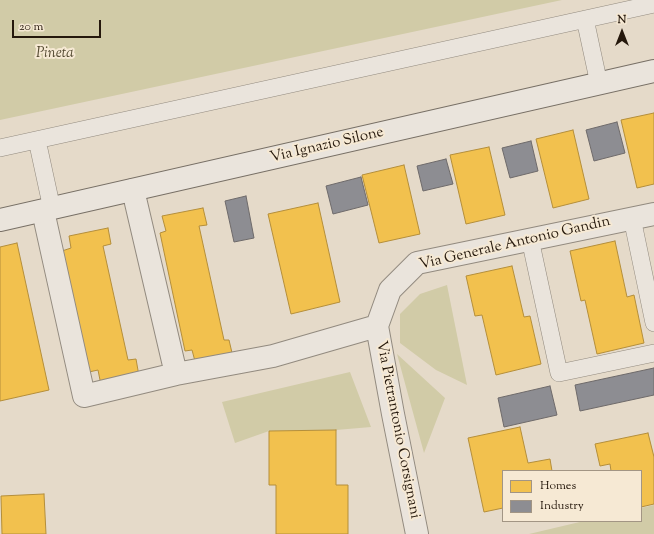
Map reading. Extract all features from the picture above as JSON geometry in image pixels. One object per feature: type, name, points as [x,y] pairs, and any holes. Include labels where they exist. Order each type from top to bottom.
[{"type":"street","name":"Via Ignazio Silone","points":[[0,220],[654,71]]},
{"type":"street","points":[[133,190],[176,374]]},
{"type":"street","points":[[48,210],[84,396],[176,374],[273,356],[378,326]]},
{"type":"street","name":"Via Generale Antonio Gandin","points":[[378,326],[390,290],[417,263],[654,214]]},
{"type":"street","name":"Via Pietrantonio Corsignani","points":[[378,326],[392,414],[417,534]]},
{"type":"lane","points":[[0,148],[654,4]]},
{"type":"lane","points":[[585,19],[599,84]]},
{"type":"lane","points":[[37,140],[48,210]]},
{"type":"lane","points":[[632,218],[654,323]]},
{"type":"lane","points":[[530,240],[559,373],[654,353]]},
{"type":"green space","name":"Pineta","points":[[0,0],[562,0],[0,120]]},
{"type":"green space","points":[[447,285],[467,385],[436,370],[400,343],[400,314],[420,294]]},
{"type":"green space","points":[[397,354],[445,398],[424,453]]},
{"type":"green space","points":[[350,372],[371,427],[336,430],[269,431],[235,443],[222,402]]},
{"type":"green space","points":[[654,505],[654,534],[529,534],[580,522],[642,522],[642,508]]},
{"type":"building: Homes","points":[[654,113],[654,184],[637,188],[621,120]]},
{"type":"building: Homes","points":[[573,130],[589,199],[553,208],[536,139]]},
{"type":"building: Homes","points":[[489,147],[505,215],[466,224],[450,155]]},
{"type":"building: Homes","points":[[404,165],[420,234],[379,243],[362,175]]},
{"type":"building: Homes","points":[[318,203],[340,302],[291,314],[268,214]]},
{"type":"building: Homes","points":[[203,208],[207,225],[199,226],[224,340],[229,340],[233,357],[196,365],[192,350],[185,351],[160,233],[166,231],[162,216]]},
{"type":"building: Homes","points":[[108,228],[111,244],[103,246],[128,360],[136,359],[139,376],[101,385],[98,370],[89,372],[62,251],[71,248],[69,236]]},
{"type":"building: Homes","points":[[615,241],[627,297],[634,295],[644,343],[597,354],[585,300],[581,301],[570,251]]},
{"type":"building: Homes","points":[[17,243],[49,390],[0,401],[0,247]]},
{"type":"building: Homes","points":[[512,266],[524,317],[530,316],[541,364],[496,375],[482,315],[475,316],[466,276]]},
{"type":"building: Homes","points":[[520,427],[528,463],[550,459],[552,470],[502,470],[502,508],[484,512],[468,438]]},
{"type":"building: Homes","points":[[336,430],[336,485],[348,485],[348,534],[276,534],[276,485],[269,485],[269,431]]},
{"type":"building: Homes","points":[[648,433],[654,457],[654,504],[642,507],[642,470],[611,470],[610,464],[600,466],[595,444]]},
{"type":"building: Homes","points":[[44,494],[46,534],[2,534],[1,496]]},
{"type":"building: Industry","points":[[617,122],[625,153],[594,161],[586,130]]},
{"type":"building: Industry","points":[[531,141],[538,171],[510,178],[502,148]]},
{"type":"building: Industry","points":[[446,159],[453,184],[423,191],[417,166]]},
{"type":"building: Industry","points":[[361,177],[368,205],[333,214],[326,186]]},
{"type":"building: Industry","points":[[246,196],[254,238],[234,242],[225,201]]},
{"type":"building: Industry","points":[[654,368],[654,395],[580,411],[575,385]]},
{"type":"building: Industry","points":[[550,386],[557,415],[504,427],[498,398]]}]
